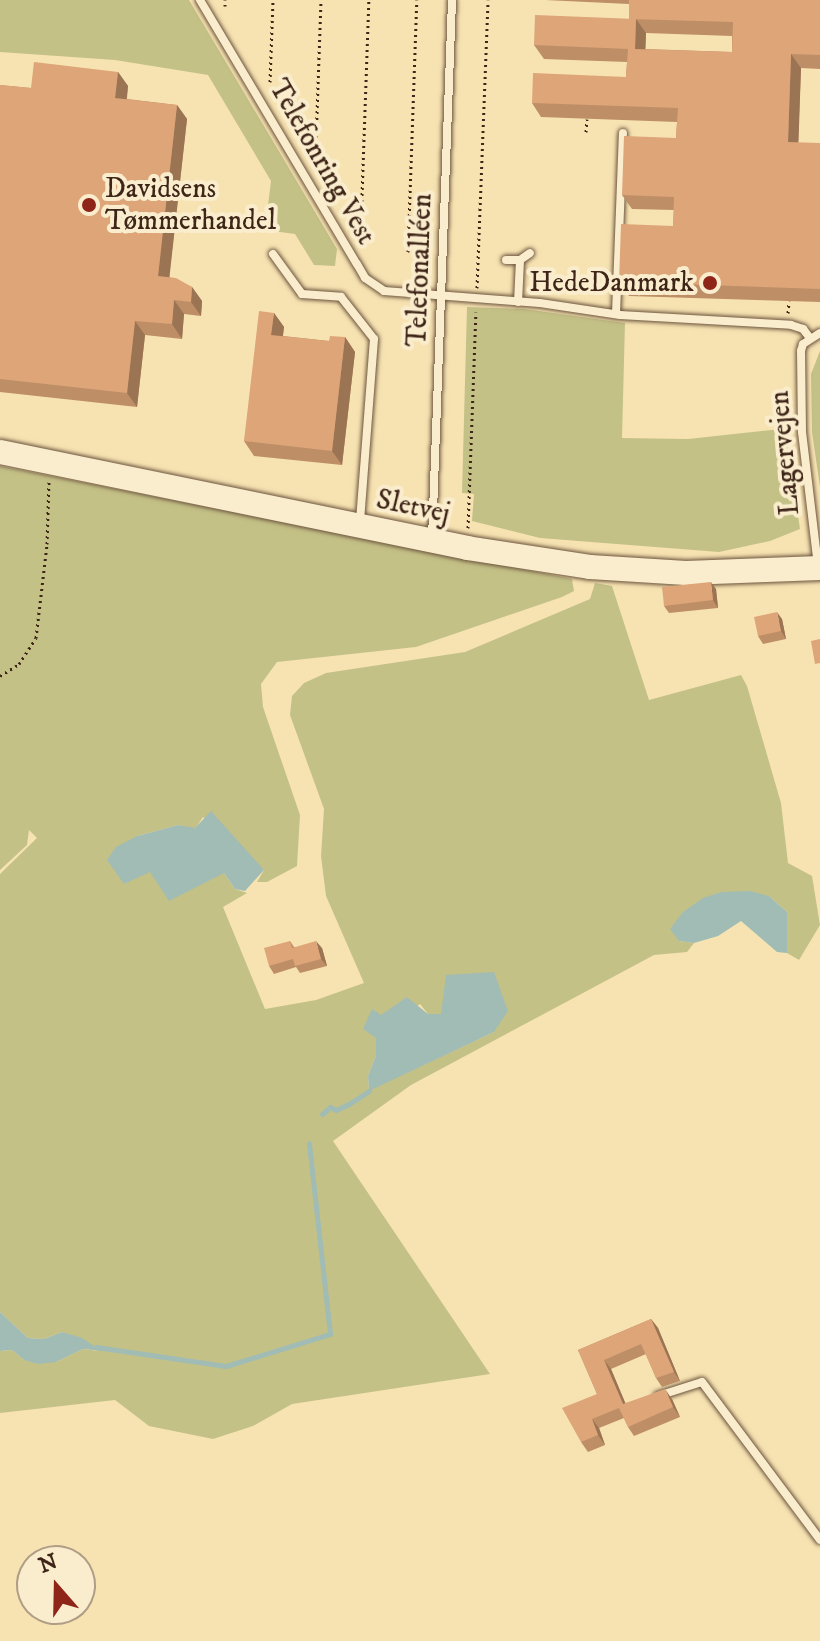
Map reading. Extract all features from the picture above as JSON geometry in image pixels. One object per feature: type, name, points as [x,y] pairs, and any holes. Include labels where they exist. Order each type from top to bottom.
[{"type":"street","name":"Sletvej","points":[[0,452],[467,548],[637,571],[719,573],[819,568]]},
{"type":"lane","name":"Telefonring Vest","points":[[200,0],[365,278],[394,294],[518,302],[616,314],[791,325],[803,329],[810,338]]},
{"type":"lane","name":"Telefonalléen","points":[[432,541],[452,0]]},
{"type":"lane","points":[[616,314],[623,133]]},
{"type":"lane","points":[[506,260],[520,260],[530,253]]},
{"type":"lane","points":[[273,254],[302,294],[341,297],[374,339],[359,526]]},
{"type":"lane","points":[[518,302],[520,260]]},
{"type":"lane","points":[[810,338],[820,333]]},
{"type":"lane","name":"Lagervejen","points":[[810,338],[801,351],[802,432],[819,568]]},
{"type":"lane","points":[[642,1401],[702,1382],[820,1540]]},
{"type":"path","points":[[225,0],[225,6]]},
{"type":"path","points":[[270,82],[273,0]]},
{"type":"path","points":[[316,143],[321,0]]},
{"type":"path","points":[[361,225],[369,0]]},
{"type":"path","points":[[408,252],[417,0]]},
{"type":"path","points":[[467,548],[488,0]]},
{"type":"path","points":[[586,132],[587,119]]},
{"type":"path","points":[[0,676],[19,664],[36,638],[47,544],[50,462]]},
{"type":"shaded area","points":[[0,0],[189,0],[337,249],[335,266],[314,265],[295,234],[265,230],[271,181],[208,75],[115,60],[0,52]]},
{"type":"shaded area","points":[[467,307],[524,309],[625,323],[622,438],[688,439],[790,428],[786,433],[800,529],[770,541],[719,552],[540,538],[472,521],[474,494],[462,493]]},
{"type":"shaded area","points":[[820,351],[820,487],[812,432],[811,374]]},
{"type":"shaded area","points":[[0,466],[572,579],[574,591],[562,597],[416,647],[277,662],[261,684],[263,707],[300,815],[297,866],[267,882],[257,882],[264,870],[203,817],[195,829],[178,825],[137,836],[150,872],[224,873],[235,889],[247,893],[223,907],[265,1009],[316,1000],[364,983],[326,896],[321,856],[324,809],[290,715],[292,696],[304,683],[326,673],[465,652],[590,599],[595,583],[612,586],[649,700],[741,675],[747,686],[781,803],[788,863],[812,876],[820,925],[799,960],[787,953],[787,912],[769,896],[679,941],[694,943],[687,952],[654,955],[411,1085],[333,1141],[490,1374],[292,1404],[253,1426],[213,1439],[149,1426],[115,1400],[0,1413],[0,1351],[12,1350],[24,1360],[56,1362],[83,1349],[99,1351],[62,1332],[44,1339],[28,1338],[0,1312],[0,874],[37,838],[29,830],[27,845],[0,870]],"holes":[[[420,1004],[428,1014],[441,1014],[494,1032],[369,1090],[368,1076],[376,1055],[376,1038]]]},
{"type":"water","points":[[211,811],[264,870],[245,891],[235,889],[224,873],[169,901],[150,872],[124,884],[107,860],[116,847],[137,836],[178,825],[195,828]]},
{"type":"water","points":[[750,891],[769,896],[787,912],[787,953],[777,952],[741,921],[718,936],[694,943],[679,941],[670,929],[683,912],[703,898],[721,892]]},
{"type":"water","points":[[494,972],[508,1011],[494,1032],[369,1091],[368,1076],[376,1055],[376,1038],[363,1029],[372,1009],[381,1015],[407,997],[428,1014],[441,1014],[446,975]]},
{"type":"water","points":[[0,1312],[28,1338],[44,1339],[62,1332],[82,1338],[102,1351],[83,1349],[56,1362],[38,1364],[24,1360],[12,1350],[0,1351]]},
{"type":"building","points":[[629,0],[820,0],[820,55],[791,54],[788,142],[820,143],[820,289],[619,282],[621,224],[673,226],[674,197],[622,195],[624,136],[676,138],[678,108],[532,103],[533,73],[626,77],[628,49],[534,45],[535,15],[629,19]],"holes":[[[636,19],[733,22],[732,52],[635,49]]]},
{"type":"building","name":"Davidsens Tømmerhandel","points":[[34,62],[118,72],[115,98],[177,105],[158,276],[176,278],[192,287],[191,302],[174,300],[172,324],[135,321],[127,393],[0,379],[0,85],[31,88]]},
{"type":"building","points":[[259,311],[274,313],[271,335],[329,341],[330,336],[345,337],[332,451],[244,441]]},
{"type":"building","points":[[711,582],[713,600],[664,606],[662,587]]},
{"type":"building","points":[[777,612],[781,631],[758,636],[754,617]]},
{"type":"building","points":[[820,639],[820,663],[815,664],[811,641]]},
{"type":"building","points":[[290,941],[292,948],[316,941],[321,959],[295,966],[293,959],[269,966],[264,948]]},
{"type":"building","points":[[651,1319],[674,1372],[656,1378],[641,1344],[604,1360],[623,1404],[665,1389],[673,1407],[628,1427],[619,1408],[592,1419],[598,1435],[581,1442],[562,1408],[597,1394],[578,1350]]},
{"type":"waterway","points":[[322,1114],[330,1107],[336,1110],[349,1104],[369,1091]]},
{"type":"waterway","points":[[96,1347],[226,1366],[330,1334],[309,1143]]},
{"type":"place","name":"Davidsens Tømmerhandel","points":[[89,205]]},
{"type":"place","name":"HedeDanmark","points":[[710,283]]}]
